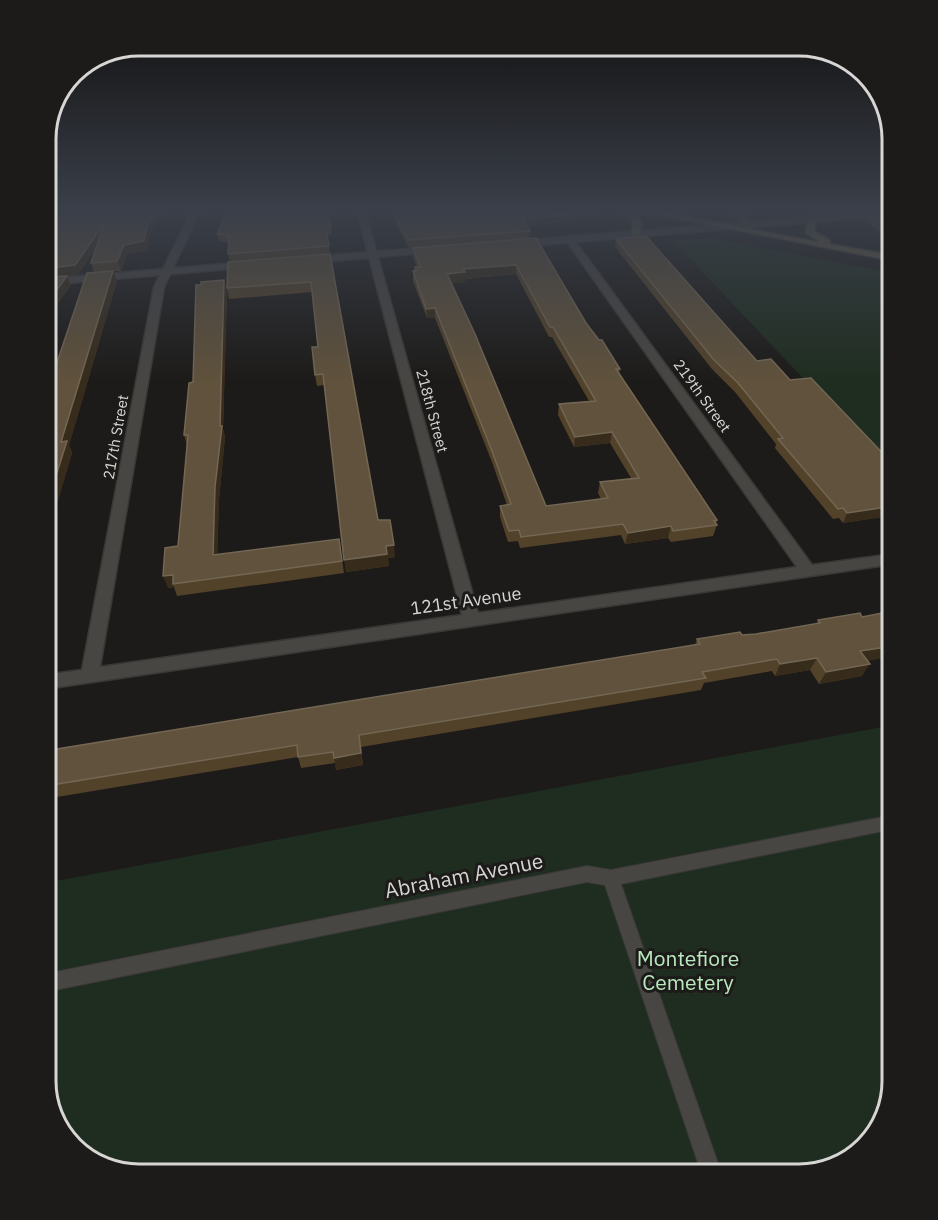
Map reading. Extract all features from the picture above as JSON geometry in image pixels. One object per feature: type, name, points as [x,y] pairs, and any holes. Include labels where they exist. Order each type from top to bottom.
[{"type":"street","name":"217th Street","points":[[90,675],[159,287],[168,268]]},
{"type":"street","points":[[56,281],[214,268]]},
{"type":"street","name":"218th Street","points":[[376,268],[472,620]]},
{"type":"street","name":"219th Street","points":[[590,268],[808,571]]},
{"type":"street","name":"121st Avenue","points":[[56,680],[882,561]]},
{"type":"lane","name":"Abraham Avenue","points":[[56,981],[587,874],[611,878],[882,824]]},
{"type":"lane","points":[[611,878],[708,1164]]},
{"type":"green space","points":[[698,268],[867,268],[882,271],[882,461]]},
{"type":"green space","name":"Montefiore Cemetery","points":[[882,727],[882,1093],[880,1103],[865,1132],[846,1151],[811,1164],[127,1164],[117,1162],[97,1153],[80,1140],[69,1128],[58,1103],[56,1093],[56,881]]},
{"type":"building","points":[[228,268],[333,268],[378,520],[390,520],[394,545],[386,546],[387,554],[344,560],[323,374],[315,375],[312,347],[318,347],[311,282],[227,288]]},
{"type":"building","points":[[415,268],[477,268],[447,274],[475,334],[546,506],[608,498],[600,482],[639,478],[612,432],[575,437],[559,404],[596,401],[553,327],[550,327],[518,268],[554,268],[586,323],[599,340],[602,340],[620,369],[616,369],[717,520],[714,521],[717,525],[673,531],[671,526],[628,533],[623,524],[521,537],[519,530],[509,531],[500,506],[511,504],[435,308],[426,309],[413,271],[416,271]]},
{"type":"building","points":[[639,268],[674,268],[757,361],[771,359],[790,380],[811,378],[882,452],[882,508],[847,513],[843,508],[838,509],[778,439],[783,438],[738,383],[714,360]]},
{"type":"building","points":[[113,271],[61,442],[67,441],[56,476],[56,365],[87,273]]},
{"type":"building","points":[[56,276],[67,276],[56,291]]},
{"type":"building","points":[[224,280],[220,426],[222,426],[215,487],[213,555],[339,539],[342,561],[173,584],[173,575],[163,576],[165,548],[178,546],[188,435],[184,435],[189,383],[193,382],[196,285],[201,285],[201,282]]},
{"type":"building","points":[[860,613],[862,617],[882,613],[882,648],[860,651],[870,664],[826,672],[817,658],[780,664],[777,659],[702,672],[706,678],[359,735],[361,753],[334,758],[333,752],[298,757],[297,745],[56,784],[56,749],[700,644],[697,639],[740,632],[742,635],[756,634],[820,623],[818,620]]}]
